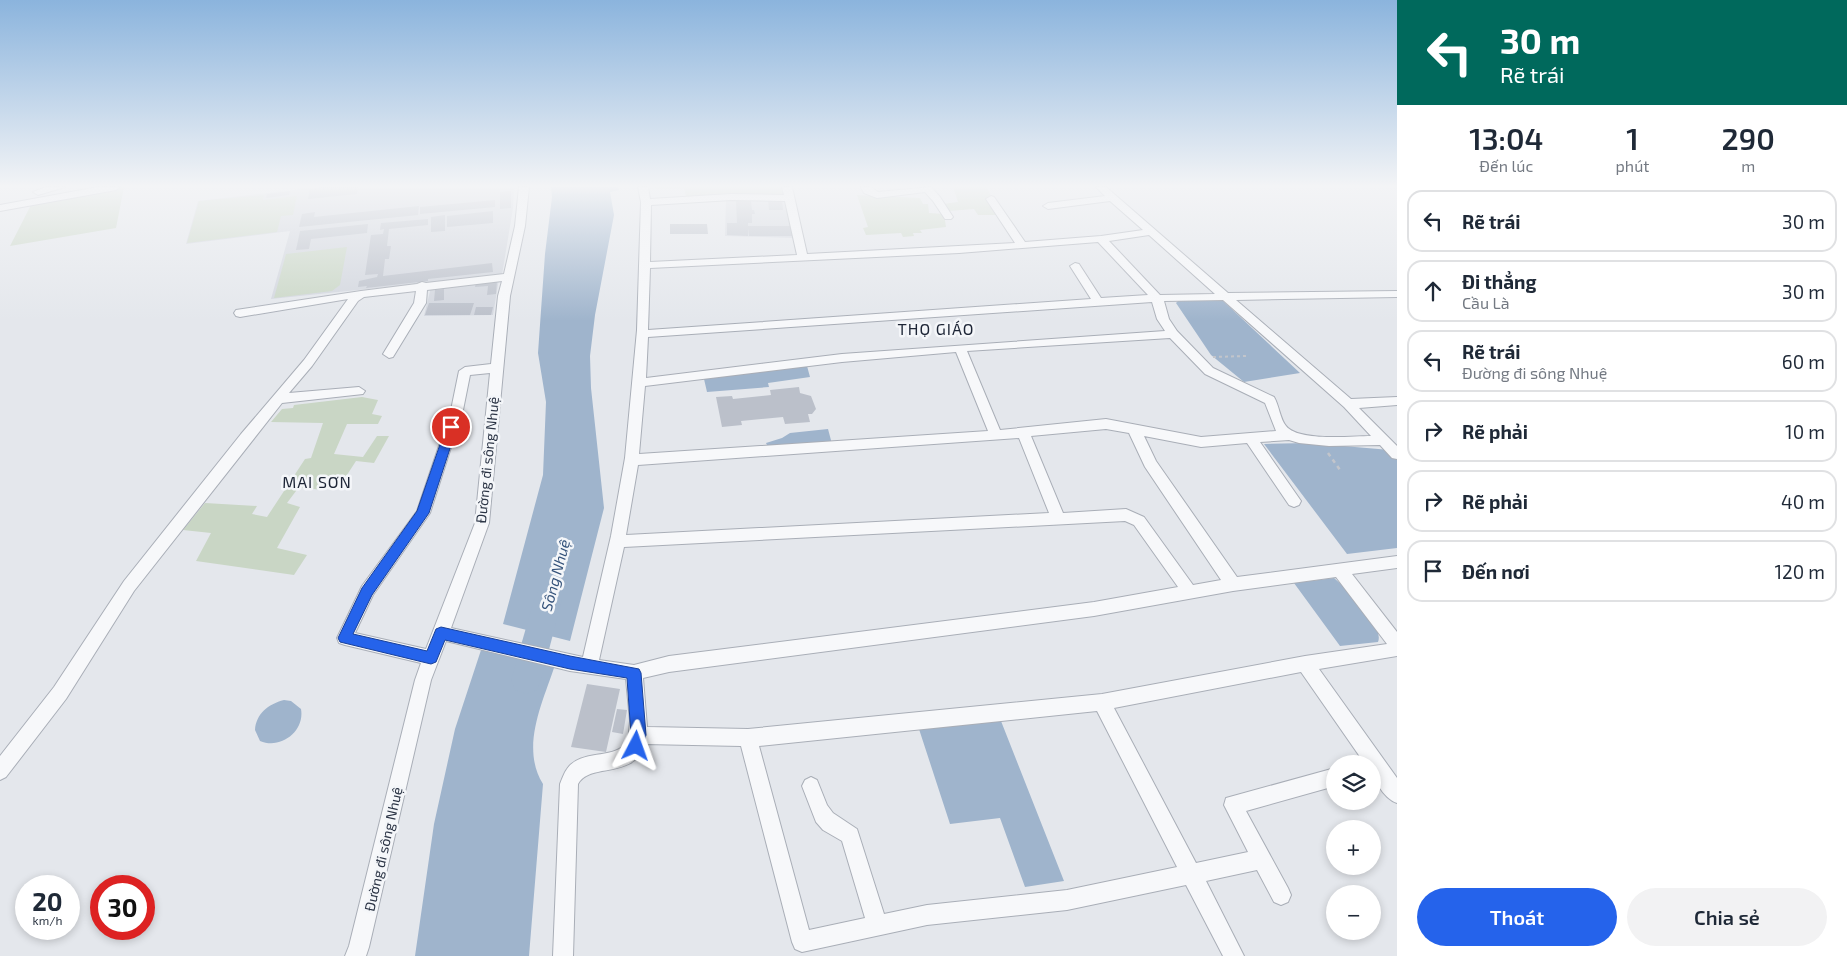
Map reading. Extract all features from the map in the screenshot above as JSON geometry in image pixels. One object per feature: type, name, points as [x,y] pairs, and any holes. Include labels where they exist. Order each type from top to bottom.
[{"type":"street","name":"Đường đi sông Nhuệ","points":[[355,956],[359,947],[423,680],[482,523],[508,277],[519,232]]},
{"type":"street","points":[[589,666],[617,541],[631,460],[644,334],[646,232]]},
{"type":"street","points":[[797,232],[803,258]]},
{"type":"street","points":[[1012,232],[1023,246]]},
{"type":"street","points":[[645,265],[1023,246],[1101,239],[1150,232],[1348,404],[1397,454]]},
{"type":"street","points":[[1101,239],[1157,298],[1163,319],[1173,334],[1209,372],[1270,400],[1282,429],[1290,435]]},
{"type":"street","points":[[1075,266],[1098,302]]},
{"type":"street","points":[[240,313],[361,294],[508,277]]},
{"type":"street","points":[[389,354],[420,303],[422,286]]},
{"type":"street","points":[[0,771],[60,693],[129,586],[308,363],[354,299],[361,294]]},
{"type":"street","points":[[644,334],[1157,298],[1397,294]]},
{"type":"street","points":[[639,383],[842,358],[1173,334]]},
{"type":"street","points":[[960,348],[996,435]]},
{"type":"street","points":[[431,658],[345,638],[367,592],[423,513],[457,410],[465,371],[497,368]]},
{"type":"street","points":[[278,399],[359,391]]},
{"type":"street","points":[[1348,404],[1397,401]]},
{"type":"street","points":[[631,460],[996,435],[1106,424],[1201,442],[1290,435],[1319,442],[1384,440]]},
{"type":"street","points":[[1135,430],[1150,464],[1233,584]]},
{"type":"street","points":[[1022,432],[1058,518]]},
{"type":"street","points":[[1250,438],[1294,500]]},
{"type":"street","points":[[617,541],[1126,515],[1139,521],[1189,592]]},
{"type":"street","points":[[441,633],[570,663],[634,673],[669,664],[1094,609],[1233,584],[1397,562]]},
{"type":"street","points":[[638,735],[748,738],[1102,702],[1396,648],[1395,642],[1339,569]]},
{"type":"street","points":[[1305,664],[1367,755]]},
{"type":"street","points":[[563,956],[569,784],[574,774],[582,768],[625,756],[632,752],[636,746],[638,735],[634,673]]},
{"type":"street","points":[[1102,702],[1234,956]]},
{"type":"street","points":[[748,738],[802,942],[927,915],[1067,900],[1263,859]]},
{"type":"street","points":[[1381,774],[1397,794]]},
{"type":"street","points":[[1281,895],[1233,805],[1326,779]]},
{"type":"street","points":[[812,786],[822,814],[828,822],[846,830],[850,836],[878,926]]},
{"type":"path","points":[[1196,358],[1246,356]]},
{"type":"path","points":[[1319,442],[1340,470]]},
{"type":"shaded area","points":[[189,232],[285,232],[186,244]]},
{"type":"shaded area","points":[[290,232],[509,232],[502,275],[271,299]]},
{"type":"shaded area","points":[[725,232],[794,232],[795,238],[725,236]]},
{"type":"shaded area","points":[[499,279],[493,315],[424,316],[431,287]]},
{"type":"green space","points":[[17,232],[95,232],[10,246]]},
{"type":"green space","points":[[190,232],[277,232],[277,232],[187,243]]},
{"type":"green space","points":[[865,232],[922,233],[913,233],[914,236],[903,237],[901,233],[866,235]]},
{"type":"green space","points":[[347,247],[340,285],[332,291],[274,298],[286,254]]},
{"type":"green space","points":[[362,397],[378,400],[372,414],[382,416],[378,424],[347,424],[334,454],[363,457],[377,436],[389,436],[374,463],[356,461],[345,478],[328,476],[322,490],[299,487],[287,503],[300,507],[277,548],[307,555],[294,575],[196,561],[211,533],[183,530],[205,503],[257,506],[252,514],[267,517],[305,459],[311,458],[323,423],[271,422],[282,409],[293,408],[294,405]]},
{"type":"water","points":[[548,232],[611,232],[595,315],[590,356],[591,388],[604,508],[570,641],[503,624],[543,475],[546,402],[538,353]]},
{"type":"water","points":[[1220,298],[1300,373],[1244,382],[1211,355],[1176,303],[1178,301]]},
{"type":"water","points":[[807,366],[810,377],[768,383],[769,387],[707,392],[704,379]]},
{"type":"water","points":[[828,429],[832,444],[769,449],[766,443],[782,438],[790,433]]},
{"type":"water","points":[[1308,443],[1390,450],[1397,458],[1397,548],[1347,554],[1264,444]]},
{"type":"water","points":[[1334,578],[1355,598],[1370,617],[1379,635],[1378,642],[1340,646],[1294,583]]},
{"type":"water","points":[[483,644],[555,665],[540,709],[534,740],[533,755],[536,770],[543,784],[529,956],[415,956],[434,824],[455,729]]},
{"type":"water","points":[[284,700],[291,701],[301,709],[299,725],[290,737],[283,741],[268,743],[260,741],[255,730],[260,715],[268,707]]},
{"type":"water","points":[[999,716],[1064,881],[1025,887],[1000,818],[950,824],[918,726]]},
{"type":"building","points":[[300,232],[367,232],[311,239],[309,249],[296,250]]},
{"type":"building","points":[[383,232],[389,232],[387,246],[391,246],[389,259],[385,259],[383,276],[492,263],[493,272],[366,288],[367,286],[358,287],[359,281],[377,277],[378,274],[365,275],[371,235],[383,234]]},
{"type":"building","points":[[670,232],[708,232],[708,234],[670,234]]},
{"type":"building","points":[[727,232],[749,232],[748,236],[727,235]]},
{"type":"building","points":[[749,232],[792,232],[792,236],[749,236]]},
{"type":"building","points":[[497,281],[496,294],[487,295],[488,286],[475,287],[476,282]]},
{"type":"building","points":[[444,289],[444,300],[434,301],[435,290]]},
{"type":"building","points":[[429,303],[474,303],[470,315],[425,315]]},
{"type":"building","points":[[476,307],[493,307],[491,315],[474,315]]},
{"type":"building","points":[[799,387],[800,393],[811,396],[816,409],[812,414],[808,414],[810,422],[785,424],[783,417],[741,421],[742,425],[722,427],[716,397],[732,396],[733,399],[771,395],[770,390]]},
{"type":"building","points":[[587,684],[620,689],[606,752],[571,747]]},
{"type":"building","points":[[617,709],[627,710],[623,734],[612,732]]},
{"type":"waterway","name":"Sông Nhuệ","points":[[526,680],[548,600]]},
{"type":"district","name":"THỌ GIÁO","points":[[936,328]]},
{"type":"district","name":"MAI SƠN","points":[[317,481]]},
{"type":"route","points":[[451,427],[423,513],[367,592],[345,638],[431,658],[441,633],[570,663],[634,673],[638,735],[636,746]]}]
